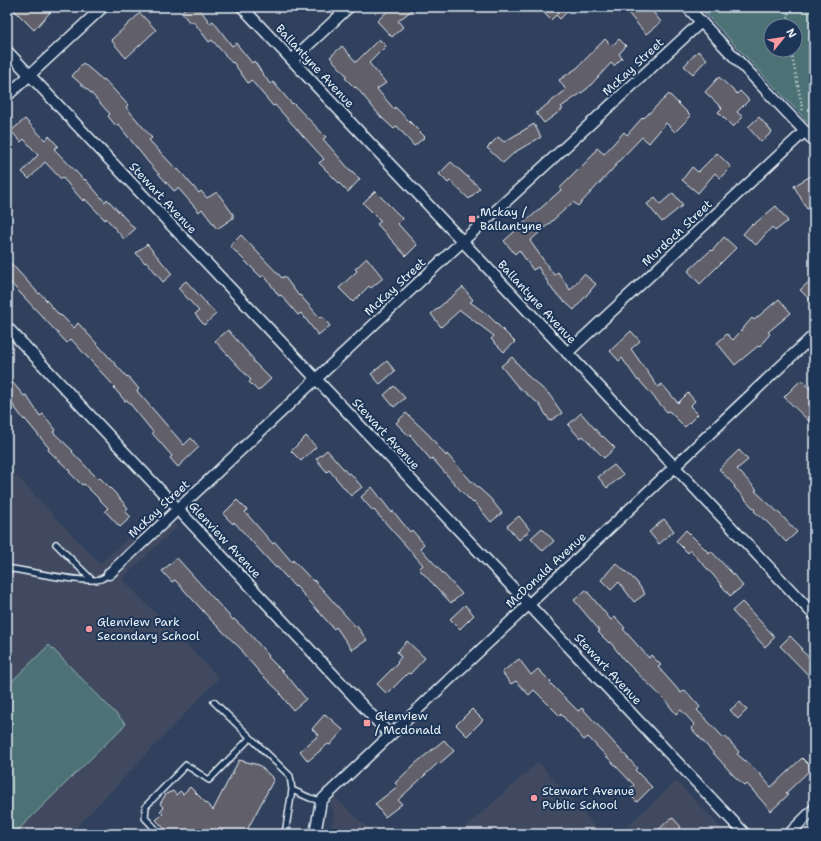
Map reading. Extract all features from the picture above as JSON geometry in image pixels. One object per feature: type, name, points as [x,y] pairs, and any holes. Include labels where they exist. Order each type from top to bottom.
[{"type":"street","points":[[7,96],[103,7]]},
{"type":"street","name":"Ballantyne Avenue","points":[[242,7],[814,615]]},
{"type":"street","points":[[292,60],[349,7]]},
{"type":"street","points":[[687,7],[814,141]]},
{"type":"street","name":"McKay Street","points":[[109,574],[463,241],[701,22]]},
{"type":"street","name":"Stewart Avenue","points":[[7,51],[745,834]]},
{"type":"street","name":"Murdoch Street","points":[[567,353],[805,131]]},
{"type":"street","name":"Glenview Avenue","points":[[7,327],[390,736]]},
{"type":"street","points":[[810,339],[814,350]]},
{"type":"street","name":"McDonald Avenue","points":[[321,801],[810,339]]},
{"type":"street","points":[[315,834],[321,801]]},
{"type":"street","points":[[790,834],[814,808]]},
{"type":"lane","points":[[56,544],[92,580]]},
{"type":"lane","points":[[7,568],[78,580],[101,579],[109,574]]},
{"type":"lane","points":[[214,702],[290,776],[292,790],[285,834]]},
{"type":"lane","points":[[160,834],[145,818],[146,806],[186,765],[209,780],[250,738]]},
{"type":"lane","points":[[292,790],[321,801]]},
{"type":"path","points":[[788,18],[789,7]]},
{"type":"path","points":[[793,58],[805,131]]},
{"type":"shaded area","name":"Glenview Park Secondary School","points":[[7,466],[100,564],[157,511],[158,508],[156,504],[180,530],[176,529],[172,531],[122,579],[219,678],[70,834],[7,834]]},
{"type":"shaded area","name":"Stewart Avenue Public School","points":[[538,762],[602,834],[458,834]]},
{"type":"shaded area","name":"Stewart Avenue Public School","points":[[676,781],[727,834],[619,834]]},
{"type":"shaded area","points":[[321,784],[374,834],[331,834],[334,812]]},
{"type":"green space","points":[[699,7],[814,7],[814,129]]},
{"type":"green space","points":[[49,645],[126,724],[14,834],[7,834],[7,686]]},
{"type":"building","points":[[11,7],[55,7],[34,30]]},
{"type":"building","points":[[187,7],[198,7],[210,23],[213,21],[232,46],[236,43],[252,63],[254,61],[270,84],[273,82],[292,104],[293,103],[326,137],[323,139],[350,170],[360,179],[348,192],[319,163],[324,159],[275,105],[273,106],[251,80],[248,83],[233,62],[232,63],[212,40],[209,42],[193,21],[190,23],[181,12]]},
{"type":"building","points":[[392,7],[416,7],[398,21],[403,27],[392,37],[377,21]]},
{"type":"building","points":[[538,7],[572,7],[560,19],[556,15],[551,20]]},
{"type":"building","points":[[623,7],[649,7],[661,22],[646,34]]},
{"type":"building","points":[[140,13],[156,30],[126,58],[111,40]]},
{"type":"building","points":[[379,39],[386,46],[369,63],[386,83],[377,89],[394,109],[395,107],[425,137],[414,146],[397,126],[394,129],[381,117],[356,87],[355,88],[345,78],[347,76],[330,57],[342,46],[356,62]]},
{"type":"building","points":[[605,39],[612,46],[619,39],[626,46],[619,54],[622,58],[614,66],[611,63],[587,89],[561,107],[563,109],[544,123],[536,113],[566,90],[559,80],[577,68]]},
{"type":"building","points":[[698,51],[707,59],[693,74],[684,66]]},
{"type":"building","points":[[83,63],[103,80],[104,79],[128,105],[126,107],[152,138],[149,140],[199,193],[201,191],[207,198],[217,192],[233,214],[233,218],[217,229],[202,209],[199,212],[178,188],[174,191],[148,162],[118,124],[116,126],[108,116],[110,114],[90,92],[72,76]]},
{"type":"building","points":[[719,77],[737,94],[740,91],[749,100],[737,112],[743,117],[733,127],[718,112],[722,108],[705,92]]},
{"type":"building","points":[[669,94],[691,116],[675,132],[666,123],[649,143],[642,137],[578,206],[573,202],[530,241],[554,275],[558,272],[570,290],[584,274],[596,284],[574,310],[554,292],[538,267],[533,270],[519,250],[515,254],[504,241],[561,190],[560,188],[591,157],[597,148],[604,154],[624,132],[627,135],[643,117],[644,118]]},
{"type":"building","points":[[759,117],[772,132],[761,142],[748,127]]},
{"type":"building","points":[[25,119],[45,140],[49,136],[58,146],[54,149],[84,180],[85,179],[105,202],[107,199],[135,229],[124,239],[106,218],[105,220],[85,199],[83,201],[62,177],[61,179],[45,162],[29,179],[22,172],[38,155],[24,139],[21,142],[11,131]]},
{"type":"building","points":[[534,124],[541,137],[515,152],[503,163],[487,148],[498,137],[504,142]]},
{"type":"building","points":[[717,153],[731,167],[720,178],[715,173],[698,193],[682,180],[692,167],[698,172]]},
{"type":"building","points":[[451,162],[480,188],[469,199],[450,181],[448,183],[439,174]]},
{"type":"building","points":[[814,174],[814,202],[807,209],[794,186]]},
{"type":"building","points":[[375,191],[403,219],[398,224],[417,245],[406,256],[377,224],[381,221],[363,203]]},
{"type":"building","points":[[673,193],[683,205],[662,222],[647,204],[655,198],[660,204]]},
{"type":"building","points":[[776,206],[788,221],[775,231],[772,227],[756,245],[743,234],[752,224],[753,225]]},
{"type":"building","points":[[241,235],[282,278],[284,276],[299,296],[300,295],[320,318],[322,316],[330,326],[318,335],[301,313],[298,315],[281,295],[279,296],[264,275],[261,277],[230,246]]},
{"type":"building","points":[[724,237],[736,248],[700,284],[688,271],[711,250],[712,251]]},
{"type":"building","points":[[147,244],[172,274],[163,282],[147,262],[145,263],[136,253]]},
{"type":"building","points":[[367,258],[383,278],[371,288],[369,286],[353,302],[339,288],[357,271],[355,269]]},
{"type":"building","points":[[7,259],[60,316],[61,315],[74,328],[78,323],[127,377],[128,376],[139,389],[137,391],[184,445],[191,438],[199,447],[178,467],[170,458],[172,456],[127,400],[125,401],[114,388],[115,387],[71,339],[67,343],[7,279]]},
{"type":"building","points":[[814,277],[814,304],[800,290]]},
{"type":"building","points":[[186,281],[216,314],[204,325],[195,314],[199,311],[178,288]]},
{"type":"building","points":[[463,287],[473,300],[470,302],[488,315],[515,342],[504,352],[491,339],[494,336],[460,310],[441,327],[431,314]]},
{"type":"building","points":[[779,299],[791,313],[768,332],[770,334],[759,347],[758,346],[735,365],[717,343],[727,334],[733,340],[752,318],[754,320]]},
{"type":"building","points":[[228,330],[254,360],[253,361],[271,379],[258,391],[249,382],[251,380],[215,341]]},
{"type":"building","points":[[631,331],[640,341],[631,349],[658,387],[662,384],[678,403],[688,393],[695,401],[690,406],[698,414],[685,427],[669,411],[667,412],[639,380],[638,381],[622,358],[619,361],[610,351]]},
{"type":"building","points":[[512,357],[529,377],[549,394],[562,413],[550,421],[539,404],[517,386],[501,366]]},
{"type":"building","points":[[387,361],[395,371],[380,384],[371,374]]},
{"type":"building","points":[[7,376],[24,396],[26,395],[40,416],[43,414],[56,430],[53,432],[73,451],[72,452],[98,479],[100,478],[115,493],[128,508],[125,511],[131,517],[120,527],[105,511],[108,508],[84,484],[82,485],[48,450],[49,448],[25,419],[24,420],[7,397]]},
{"type":"building","points":[[801,380],[814,393],[814,426],[784,397]]},
{"type":"building","points":[[394,386],[405,398],[394,407],[384,395]]},
{"type":"building","points":[[406,413],[430,436],[446,456],[447,454],[471,481],[490,498],[502,513],[491,522],[432,458],[431,460],[410,435],[409,436],[396,423]]},
{"type":"building","points":[[581,413],[602,437],[603,436],[615,448],[604,458],[583,436],[580,438],[568,425]]},
{"type":"building","points":[[306,436],[316,447],[301,461],[291,451]]},
{"type":"building","points":[[327,450],[348,474],[350,473],[362,487],[351,496],[329,470],[327,472],[316,459]]},
{"type":"building","points":[[739,450],[748,460],[737,469],[757,490],[755,491],[797,532],[786,542],[754,511],[755,510],[734,487],[735,486],[719,469]]},
{"type":"building","points":[[614,465],[623,475],[607,488],[598,477]]},
{"type":"building","points":[[372,487],[392,513],[393,511],[410,532],[412,530],[424,544],[420,548],[462,594],[451,603],[419,569],[423,565],[361,497]]},
{"type":"building","points":[[237,500],[247,510],[245,512],[273,544],[275,542],[292,562],[293,560],[313,581],[314,580],[355,626],[356,625],[367,640],[352,650],[336,627],[334,629],[296,586],[295,587],[277,567],[276,568],[234,522],[233,524],[223,514]]},
{"type":"building","points":[[519,516],[530,530],[519,540],[507,526]]},
{"type":"building","points":[[664,519],[674,531],[659,544],[649,532]]},
{"type":"building","points":[[542,528],[554,541],[543,551],[531,538]]},
{"type":"building","points":[[686,530],[709,553],[711,551],[743,586],[730,596],[690,550],[688,553],[676,541]]},
{"type":"building","points":[[177,558],[233,620],[234,619],[250,634],[269,656],[268,657],[289,678],[306,699],[293,710],[280,694],[281,693],[261,674],[242,652],[243,651],[212,621],[175,580],[172,582],[162,571]]},
{"type":"building","points":[[616,563],[636,581],[645,594],[634,602],[619,582],[611,590],[601,580]]},
{"type":"building","points":[[586,590],[611,620],[615,617],[625,628],[623,629],[649,658],[651,655],[661,665],[658,667],[681,693],[685,690],[700,707],[697,710],[724,738],[725,736],[739,752],[737,754],[758,772],[771,787],[802,758],[812,768],[786,793],[788,795],[771,811],[747,784],[745,786],[734,776],[691,728],[695,725],[681,710],[676,714],[664,699],[625,661],[610,642],[609,643],[598,632],[600,631],[574,600]]},
{"type":"building","points":[[742,602],[775,637],[765,647],[732,611]]},
{"type":"building","points":[[465,605],[474,615],[460,629],[450,619]]},
{"type":"building","points":[[790,636],[802,648],[801,650],[814,662],[814,681],[780,646]]},
{"type":"building","points":[[407,641],[425,658],[410,674],[408,673],[387,694],[377,684],[398,663],[397,662],[401,657],[397,652]]},
{"type":"building","points":[[519,659],[531,675],[538,669],[578,711],[582,708],[637,768],[635,770],[652,787],[637,802],[627,792],[634,785],[588,737],[584,740],[561,714],[560,716],[534,690],[529,695],[516,681],[511,684],[502,672]]},
{"type":"building","points":[[740,702],[747,710],[738,719],[730,710]]},
{"type":"building","points":[[472,709],[483,720],[467,736],[456,725]]},
{"type":"building","points":[[325,714],[343,730],[330,745],[328,744],[308,761],[300,751],[319,735],[312,729]]},
{"type":"building","points":[[444,740],[454,751],[439,764],[438,763],[398,800],[402,804],[385,817],[375,804],[398,786],[395,783]]},
{"type":"building","points":[[239,760],[259,765],[274,779],[245,834],[170,834],[156,820],[163,814],[160,811],[164,808],[160,804],[166,794],[173,791],[176,795],[180,791],[183,794],[190,787],[213,810]]},
{"type":"building","points":[[672,817],[681,827],[674,834],[654,834]]},
{"type":"place","name":"Mckay / Ballantyne","points":[[472,219]]},
{"type":"place","name":"Glenview Park Secondary School","points":[[89,629]]},
{"type":"place","name":"Glenview / Mcdonald","points":[[367,723]]},
{"type":"place","name":"Stewart Avenue Public School","points":[[534,798]]}]
